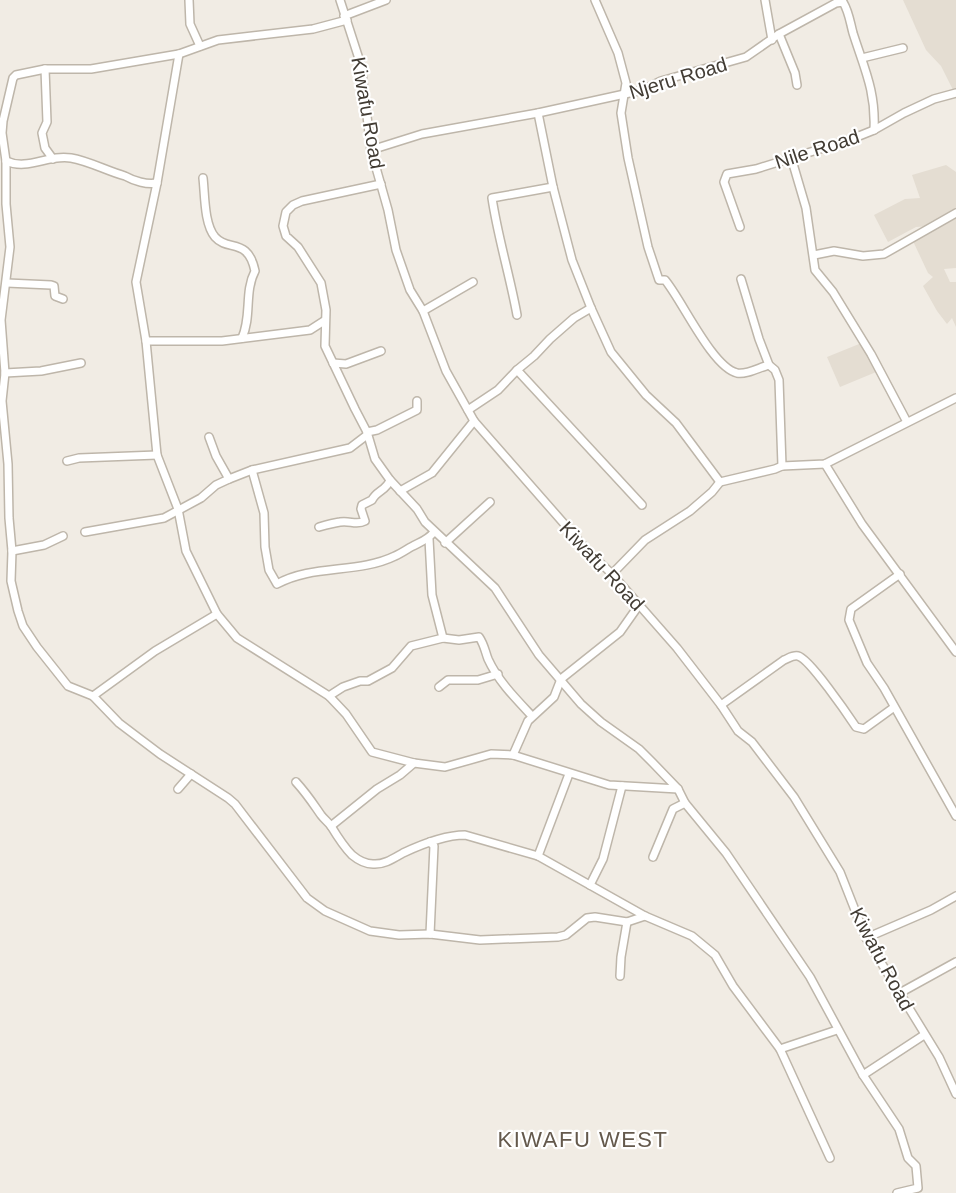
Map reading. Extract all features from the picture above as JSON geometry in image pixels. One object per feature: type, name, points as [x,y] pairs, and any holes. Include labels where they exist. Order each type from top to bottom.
[{"type":"street","points":[[189,0],[190,24],[200,46]]},
{"type":"street","name":"Kiwafu Road","points":[[340,0],[361,65],[371,150],[396,250],[410,290],[423,311],[446,371],[474,421],[677,648],[722,705],[738,730],[752,742],[788,789],[840,872],[866,938],[939,1058],[956,1094]]},
{"type":"street","points":[[386,0],[346,18],[313,29],[236,36],[178,54],[90,69],[45,69],[16,75],[11,81],[2,133],[6,161],[6,204],[10,247],[1,320],[5,373],[2,402],[8,464],[11,581],[23,626],[43,656],[68,686],[93,696],[119,723],[160,754],[219,790],[235,804],[297,886],[314,904],[356,926],[370,931],[399,935],[430,934],[480,940],[558,937],[566,935],[587,918],[627,922],[645,916]]},
{"type":"street","points":[[596,0],[618,53],[626,83],[621,112],[628,158],[648,247],[659,280],[665,280],[670,285],[690,320],[729,369],[743,373],[769,365]]},
{"type":"street","points":[[765,0],[772,40]]},
{"type":"street","name":"Njeru Road","points":[[371,150],[422,134],[538,113],[643,90],[661,81],[746,57],[779,34],[828,7],[844,1],[871,84],[874,130]]},
{"type":"street","points":[[779,34],[795,73],[796,85]]},
{"type":"street","points":[[862,58],[903,48]]},
{"type":"street","points":[[178,54],[158,183],[136,282],[146,341],[157,456],[178,509],[186,551],[217,614],[237,638],[329,696],[346,714],[372,752],[414,763],[444,767],[491,754],[513,755],[609,785],[678,789]]},
{"type":"street","points":[[45,69],[47,122],[42,133],[45,148],[53,159]]},
{"type":"street","name":"Nile Road","points":[[740,227],[724,182],[725,176],[729,173],[756,169],[849,140],[874,130],[934,99],[956,93]]},
{"type":"street","points":[[538,113],[572,260],[611,352],[646,395],[676,423],[720,482]]},
{"type":"street","points":[[791,157],[806,208],[815,270],[833,292],[861,338],[907,422]]},
{"type":"street","points":[[6,161],[19,165],[72,158],[132,180],[158,183]]},
{"type":"street","points":[[203,178],[213,235],[218,240],[246,251],[253,261],[255,271],[249,282],[248,312],[242,338]]},
{"type":"street","points":[[381,184],[302,201],[286,212],[283,226],[286,236],[298,247],[321,283],[324,294],[325,346],[367,433],[375,459],[434,532],[495,588],[539,655],[581,704],[639,749],[678,789],[685,803],[726,853],[810,977],[863,1075],[899,1130],[908,1158],[916,1166],[918,1188],[897,1193]]},
{"type":"street","points":[[517,315],[496,227],[492,198],[554,187]]},
{"type":"street","points":[[814,255],[834,251],[862,256],[884,254],[956,213]]},
{"type":"street","points":[[741,279],[769,365],[775,370],[779,380],[782,466]]},
{"type":"street","points":[[423,311],[472,282]]},
{"type":"street","points":[[7,283],[51,285],[54,286],[55,296],[63,299]]},
{"type":"street","points":[[468,410],[498,390],[517,369],[574,318],[591,308]]},
{"type":"street","points":[[146,341],[195,342],[242,338],[310,330],[324,321]]},
{"type":"street","points":[[333,363],[346,364],[381,351]]},
{"type":"street","points":[[5,373],[41,371],[81,363]]},
{"type":"street","points":[[517,369],[642,505]]},
{"type":"street","points":[[612,574],[645,540],[684,516],[720,482],[782,466],[825,464],[956,398]]},
{"type":"street","points":[[85,532],[164,518],[201,498],[216,485],[252,470],[350,448],[367,433],[417,410],[417,401]]},
{"type":"street","points":[[400,490],[432,473],[474,421]]},
{"type":"street","points":[[209,437],[216,456],[229,479]]},
{"type":"street","points":[[67,461],[79,458],[157,456]]},
{"type":"street","points":[[825,464],[862,524],[956,652]]},
{"type":"street","points":[[252,470],[264,513],[265,548],[269,570],[277,584],[296,576],[394,557],[429,539],[434,532]]},
{"type":"street","points":[[319,527],[344,521],[355,524],[363,523],[365,521],[361,509],[363,505],[372,500],[389,484],[390,480]]},
{"type":"street","points":[[445,543],[490,502]]},
{"type":"street","points":[[12,550],[44,545],[63,536]]},
{"type":"street","points":[[429,539],[432,595],[443,638]]},
{"type":"street","points":[[900,574],[851,609],[849,615],[867,663],[884,688],[893,708],[956,816]]},
{"type":"street","points":[[513,755],[522,732],[532,716],[554,697],[561,679],[620,632],[639,605]]},
{"type":"street","points":[[93,696],[155,651],[217,614]]},
{"type":"street","points":[[329,696],[343,687],[360,681],[368,681],[393,668],[411,646],[443,638],[459,640],[478,637],[508,691],[532,716]]},
{"type":"street","points":[[722,705],[784,660],[797,656],[813,669],[856,727],[864,729],[893,708]]},
{"type":"street","points":[[439,687],[448,681],[478,680],[498,674]]},
{"type":"street","points":[[331,826],[414,763]]},
{"type":"street","points":[[178,789],[191,774]]},
{"type":"street","points":[[538,856],[569,774]]},
{"type":"street","points":[[296,782],[313,800],[333,832],[354,857],[364,863],[374,865],[384,863],[430,842],[465,835],[538,856],[645,916],[692,936],[714,955],[733,986],[780,1049],[830,1158]]},
{"type":"street","points":[[590,885],[603,859],[622,786]]},
{"type":"street","points":[[653,857],[673,809],[685,803]]},
{"type":"street","points":[[430,842],[434,846],[430,934]]},
{"type":"street","points":[[866,938],[931,910],[956,896]]},
{"type":"street","points":[[620,976],[627,922]]},
{"type":"street","points":[[898,994],[956,962]]},
{"type":"street","points":[[780,1049],[837,1030]]},
{"type":"street","points":[[863,1075],[924,1035]]},
{"type":"shaded area","points":[[903,0],[956,0],[956,89],[953,90],[941,66],[926,50]]},
{"type":"shaded area","points":[[946,165],[956,172],[956,268],[944,269],[950,282],[956,282],[956,327],[952,318],[947,324],[923,286],[933,277],[928,273],[912,239],[931,226],[916,227],[888,242],[874,215],[905,199],[920,198],[912,175]]},
{"type":"shaded area","points":[[864,342],[881,370],[840,387],[827,357]]},
{"type":"district","name":"KIWAFU WEST","points":[[583,1139]]}]
